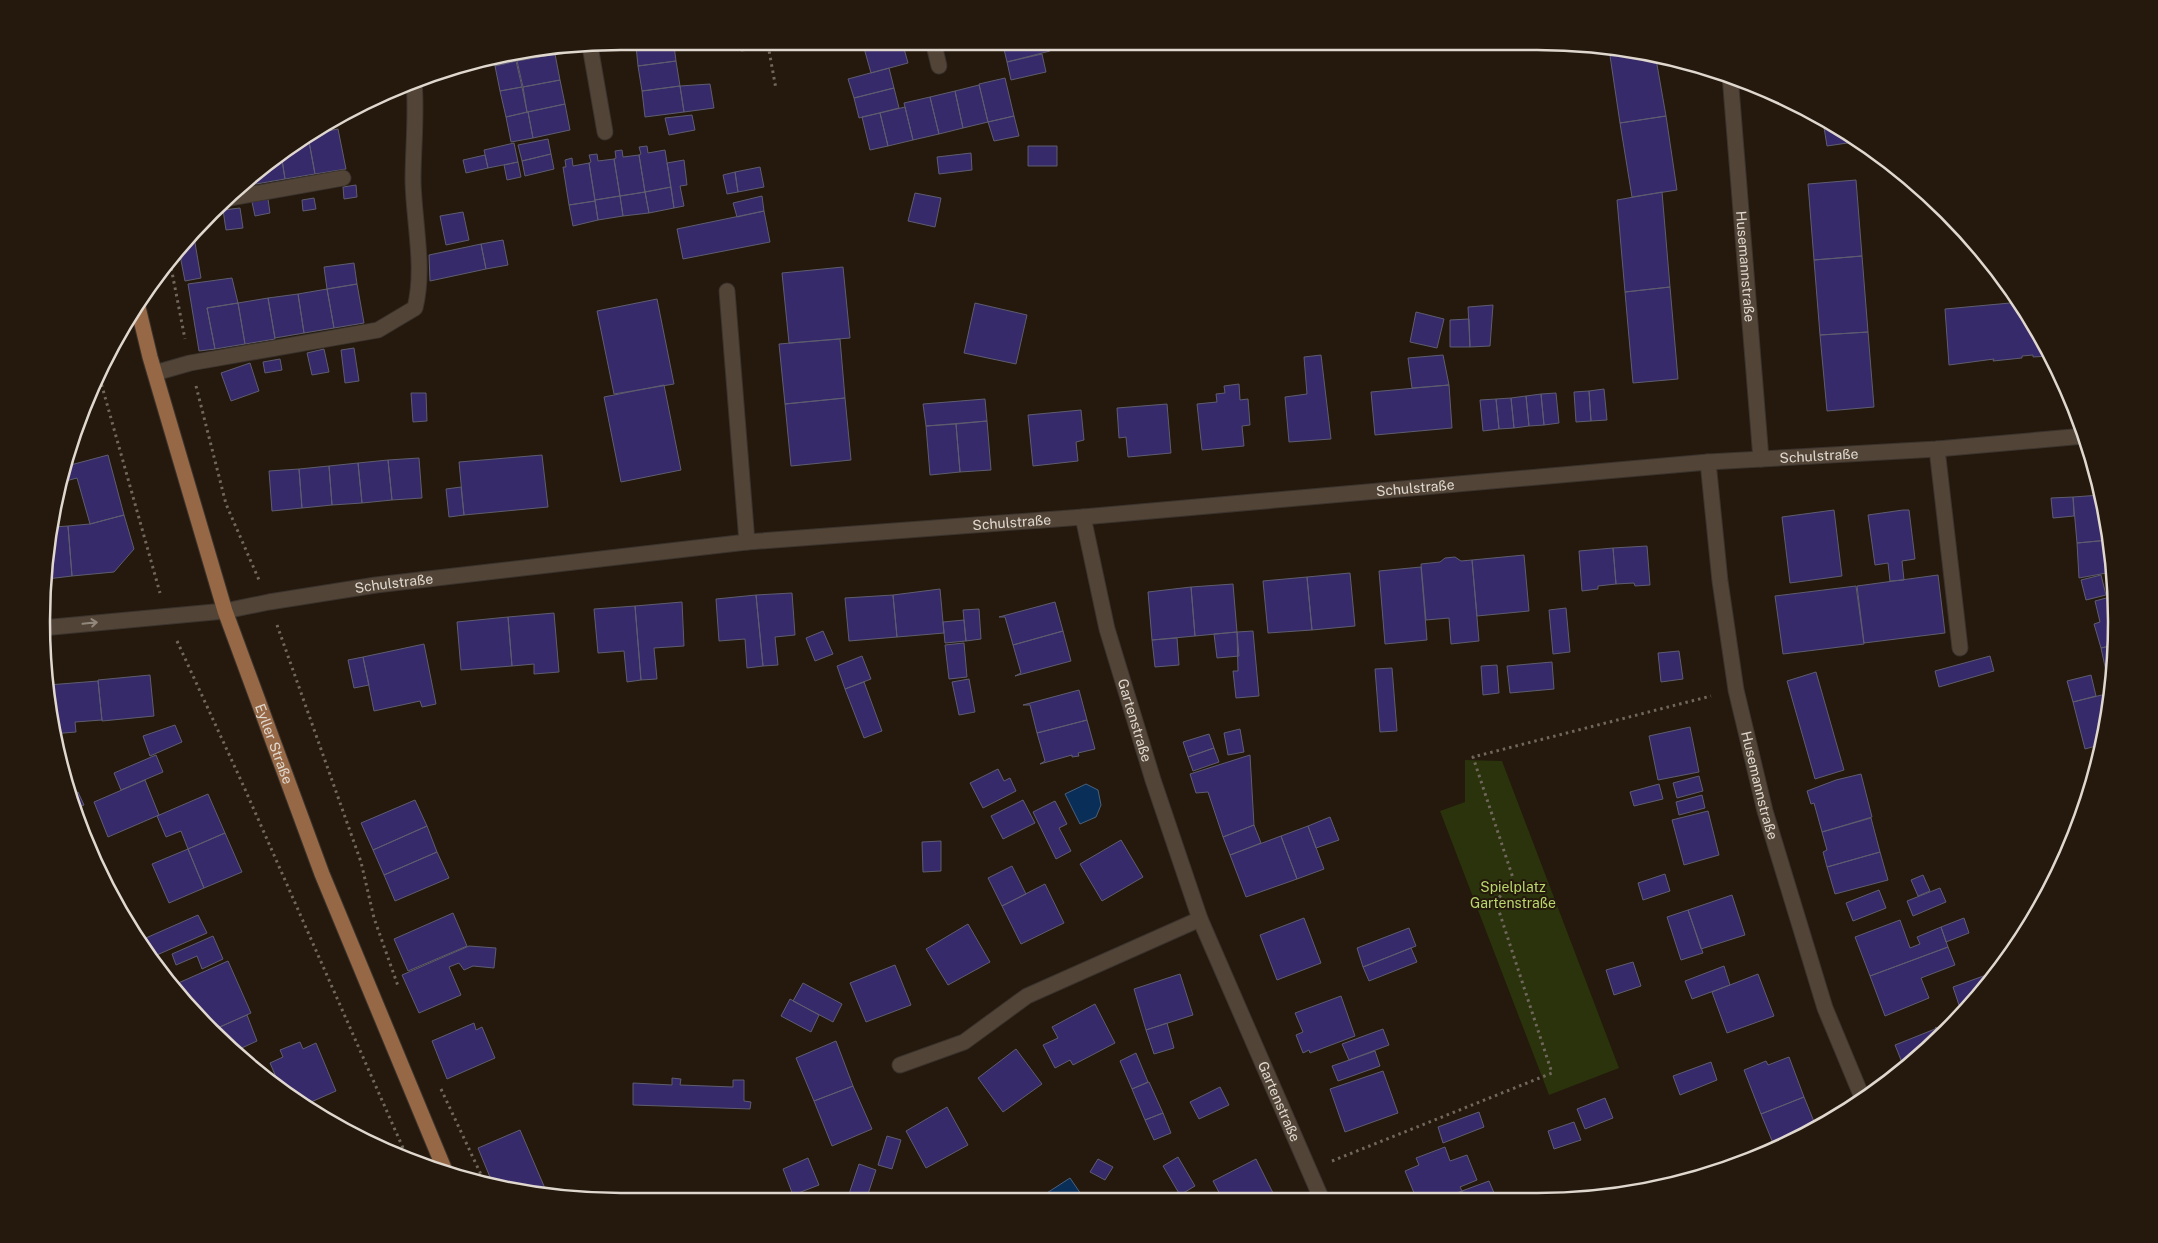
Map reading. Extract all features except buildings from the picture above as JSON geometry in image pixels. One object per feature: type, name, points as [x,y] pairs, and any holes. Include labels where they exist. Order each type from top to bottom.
[{"type":"main road","name":"Eyller Straße","points":[[140,314],[155,373],[225,611],[322,874],[442,1164]]},
{"type":"street","points":[[935,50],[939,66]]},
{"type":"street","points":[[591,51],[605,132]]},
{"type":"street","name":"Husemannstraße","points":[[1732,85],[1761,459]]},
{"type":"street","points":[[155,373],[190,363],[378,330],[414,308],[420,288],[413,181],[415,89]]},
{"type":"street","points":[[240,196],[343,178]]},
{"type":"street","points":[[727,291],[748,542]]},
{"type":"street","name":"Schulstraße","points":[[50,627],[225,611],[376,585],[748,542],[1083,517],[1708,462],[1937,449],[2077,437]]},
{"type":"street","points":[[1937,449],[1960,648]]},
{"type":"street","name":"Husemannstraße","points":[[1708,462],[1720,581],[1736,690],[1766,811],[1826,1008],[1860,1092]]},
{"type":"street","name":"Gartenstraße","points":[[1083,517],[1107,630],[1153,780],[1200,919],[1319,1193]]},
{"type":"street","points":[[900,1065],[964,1042],[1027,996],[1200,919]]},
{"type":"path","points":[[769,50],[776,89]]},
{"type":"path","points":[[172,270],[190,363],[226,504],[269,602],[361,862],[374,918],[401,993]]},
{"type":"path","points":[[102,386],[168,616],[187,666],[244,787],[405,1150]]},
{"type":"path","points":[[1308,1171],[1552,1073],[1496,902],[1513,878],[1472,757],[1736,690]]},
{"type":"path","points":[[439,1084],[482,1176]]},
{"type":"green space","name":"Spielplatz Gartenstraße","points":[[1465,760],[1502,761],[1619,1068],[1549,1095],[1440,811],[1465,802]]},
{"type":"water","points":[[1086,784],[1098,790],[1101,805],[1096,817],[1080,824],[1065,794]]},
{"type":"water","points":[[1070,1178],[1080,1193],[1047,1193]]}]
